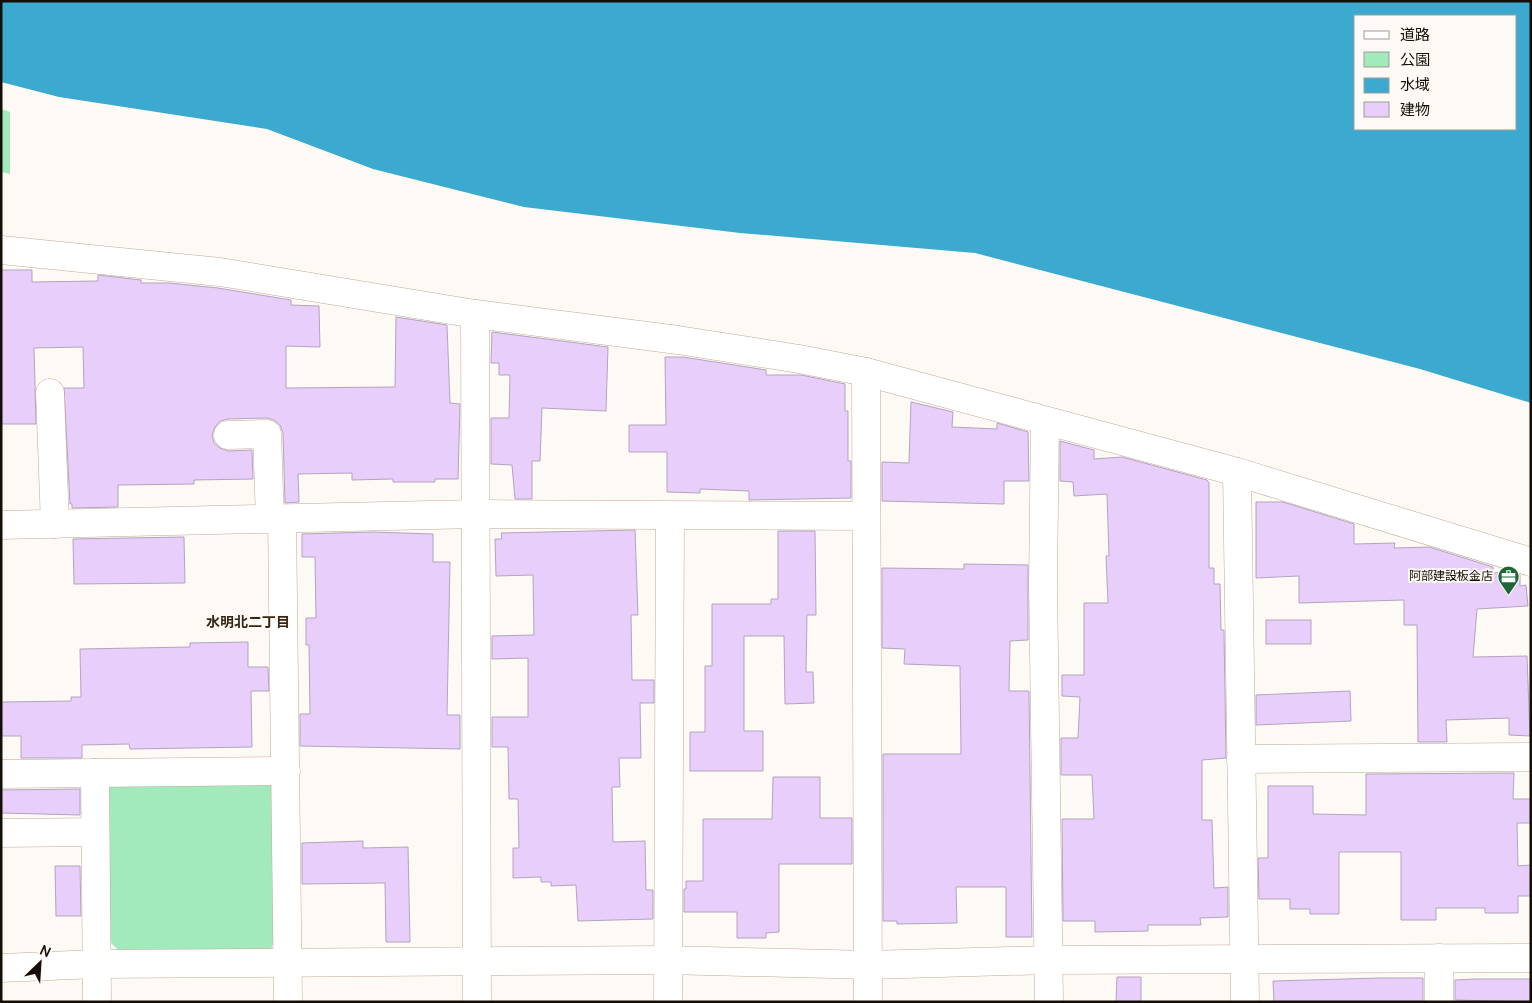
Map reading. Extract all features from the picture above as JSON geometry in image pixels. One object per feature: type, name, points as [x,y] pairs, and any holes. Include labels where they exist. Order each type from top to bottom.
[{"type":"street","points":[[1,250],[220,272],[475,314],[678,340],[799,358],[866,372],[1045,422],[1238,472],[1531,562]]},
{"type":"street","points":[[475,314],[477,1002]]},
{"type":"street","points":[[866,372],[868,1002]]},
{"type":"street","points":[[50,394],[55,524]]},
{"type":"street","points":[[1045,422],[1043,584],[1049,1002]]},
{"type":"street","points":[[228,435],[267,434],[276,519],[286,771],[288,1002]]},
{"type":"street","points":[[1238,472],[1245,1002]]},
{"type":"street","points":[[1,525],[475,514],[865,516]]},
{"type":"street","points":[[668,1002],[670,516]]},
{"type":"street","points":[[1241,759],[1531,757]]},
{"type":"street","points":[[1,774],[286,771]]},
{"type":"street","points":[[95,773],[97,1002]]},
{"type":"street","points":[[1,833],[95,832]]},
{"type":"street","points":[[1439,958],[1439,1002]]},
{"type":"street","points":[[1,968],[96,964],[667,960],[869,964],[1049,960],[1531,958]]},
{"type":"green space","points":[[1,109],[10,112],[10,174],[1,172]]},
{"type":"green space","points":[[278,776],[279,931],[270,951],[118,950],[108,940],[104,785]]},
{"type":"water","points":[[1,1],[1531,1],[1531,403],[1420,369],[975,253],[740,233],[524,207],[373,169],[267,129],[59,97],[1,82]]},
{"type":"building","points":[[1,270],[32,270],[32,282],[98,281],[98,275],[141,280],[141,283],[169,283],[218,288],[291,300],[291,305],[319,306],[320,347],[286,346],[286,388],[395,387],[396,317],[447,325],[450,403],[460,404],[458,479],[435,479],[435,482],[393,482],[393,479],[352,480],[352,473],[298,474],[299,502],[285,503],[283,433],[280,425],[274,420],[267,418],[228,419],[220,421],[215,427],[212,435],[214,443],[228,451],[252,450],[253,479],[194,480],[194,484],[118,485],[118,507],[72,508],[72,504],[70,504],[64,388],[84,388],[83,347],[34,348],[36,424],[1,424]]},
{"type":"building","points":[[492,332],[608,347],[606,411],[542,408],[540,461],[532,461],[532,499],[515,499],[512,465],[491,464],[491,418],[509,418],[510,375],[499,375],[499,363],[491,363]]},
{"type":"building","points":[[665,357],[683,357],[766,370],[766,375],[801,375],[845,384],[845,411],[848,411],[848,461],[851,461],[851,498],[749,500],[749,491],[700,489],[700,493],[667,492],[667,452],[629,452],[629,425],[666,425]]},
{"type":"building","points":[[911,402],[953,412],[952,427],[997,429],[997,423],[1028,432],[1029,481],[1004,481],[1004,504],[882,501],[882,462],[909,463]]},
{"type":"building","points":[[1060,441],[1094,450],[1094,459],[1122,457],[1207,480],[1209,483],[1209,568],[1214,568],[1214,584],[1220,584],[1221,630],[1224,630],[1226,758],[1202,760],[1202,820],[1212,820],[1214,888],[1228,887],[1228,917],[1200,918],[1201,925],[1148,925],[1148,931],[1095,932],[1095,921],[1063,921],[1062,819],[1094,819],[1092,775],[1061,775],[1061,738],[1078,738],[1080,697],[1062,696],[1062,675],[1084,675],[1084,603],[1108,603],[1106,556],[1109,556],[1107,494],[1074,496],[1073,482],[1060,481]]},
{"type":"building","points":[[1256,502],[1283,502],[1354,524],[1354,544],[1395,543],[1394,548],[1429,547],[1493,567],[1493,573],[1511,572],[1520,575],[1520,586],[1526,585],[1528,606],[1477,609],[1473,657],[1527,656],[1530,736],[1509,735],[1509,718],[1446,720],[1447,742],[1418,742],[1417,625],[1404,625],[1404,600],[1299,603],[1299,576],[1256,578]]},
{"type":"building","points":[[635,530],[638,615],[631,615],[632,680],[654,680],[654,703],[640,703],[641,758],[619,758],[620,787],[612,787],[613,842],[645,841],[646,890],[653,890],[653,919],[578,921],[576,885],[551,886],[551,882],[541,882],[541,877],[513,878],[513,848],[519,848],[518,799],[509,799],[508,747],[492,747],[492,717],[528,717],[528,658],[492,659],[492,636],[534,635],[533,575],[496,576],[495,539],[502,539],[501,533]]},
{"type":"building","points":[[778,531],[815,531],[816,615],[807,615],[806,672],[813,672],[814,703],[785,704],[784,636],[744,636],[744,731],[763,731],[763,771],[690,771],[690,732],[705,732],[705,666],[712,666],[712,604],[771,604],[771,599],[778,599]]},
{"type":"building","points":[[373,532],[433,534],[433,562],[450,562],[447,715],[460,715],[460,749],[300,746],[300,714],[310,714],[309,645],[306,645],[306,618],[316,618],[315,557],[302,557],[302,534]]},
{"type":"building","points":[[184,537],[185,583],[74,584],[73,539]]},
{"type":"building","points":[[964,564],[1028,565],[1028,640],[1010,641],[1009,691],[1029,691],[1032,937],[1006,937],[1006,887],[956,887],[957,923],[897,924],[897,921],[883,921],[883,754],[961,754],[960,666],[904,664],[905,649],[882,648],[882,568],[964,569]]},
{"type":"building","points":[[1266,620],[1311,620],[1311,644],[1266,644]]},
{"type":"building","points":[[248,642],[248,667],[268,667],[269,691],[251,691],[252,747],[130,749],[129,744],[82,745],[82,758],[21,758],[21,736],[1,736],[1,702],[71,701],[71,697],[81,697],[80,649],[190,647],[190,643]]},
{"type":"building","points":[[1350,691],[1351,721],[1256,725],[1256,695]]},
{"type":"building","points":[[1514,773],[1513,799],[1531,799],[1531,823],[1517,823],[1518,866],[1531,865],[1531,896],[1518,896],[1518,913],[1485,913],[1485,908],[1436,908],[1436,920],[1401,920],[1401,852],[1339,852],[1339,914],[1310,914],[1310,909],[1290,909],[1290,899],[1259,899],[1258,858],[1268,858],[1268,786],[1313,786],[1313,814],[1366,815],[1366,774]]},
{"type":"building","points":[[773,777],[820,777],[820,818],[852,818],[852,864],[779,864],[779,932],[766,933],[766,938],[737,938],[737,912],[684,912],[684,889],[686,889],[686,881],[703,881],[703,819],[772,819]]},
{"type":"building","points":[[80,789],[80,815],[1,813],[1,790]]},
{"type":"building","points":[[363,841],[363,848],[408,847],[410,942],[386,942],[385,883],[302,884],[302,843]]},
{"type":"building","points":[[55,866],[80,866],[81,916],[56,916]]},
{"type":"building","points":[[1117,977],[1141,977],[1141,1002],[1116,1002]]},
{"type":"building","points":[[1423,978],[1423,1002],[1274,1002],[1273,981]]},
{"type":"building","points":[[1530,979],[1530,1002],[1455,1000],[1455,980]]},
{"type":"place","name":"阿部建設板金店","points":[[1509,595]]},
{"type":"district","name":"水明北二丁目","points":[[248,622]]}]
